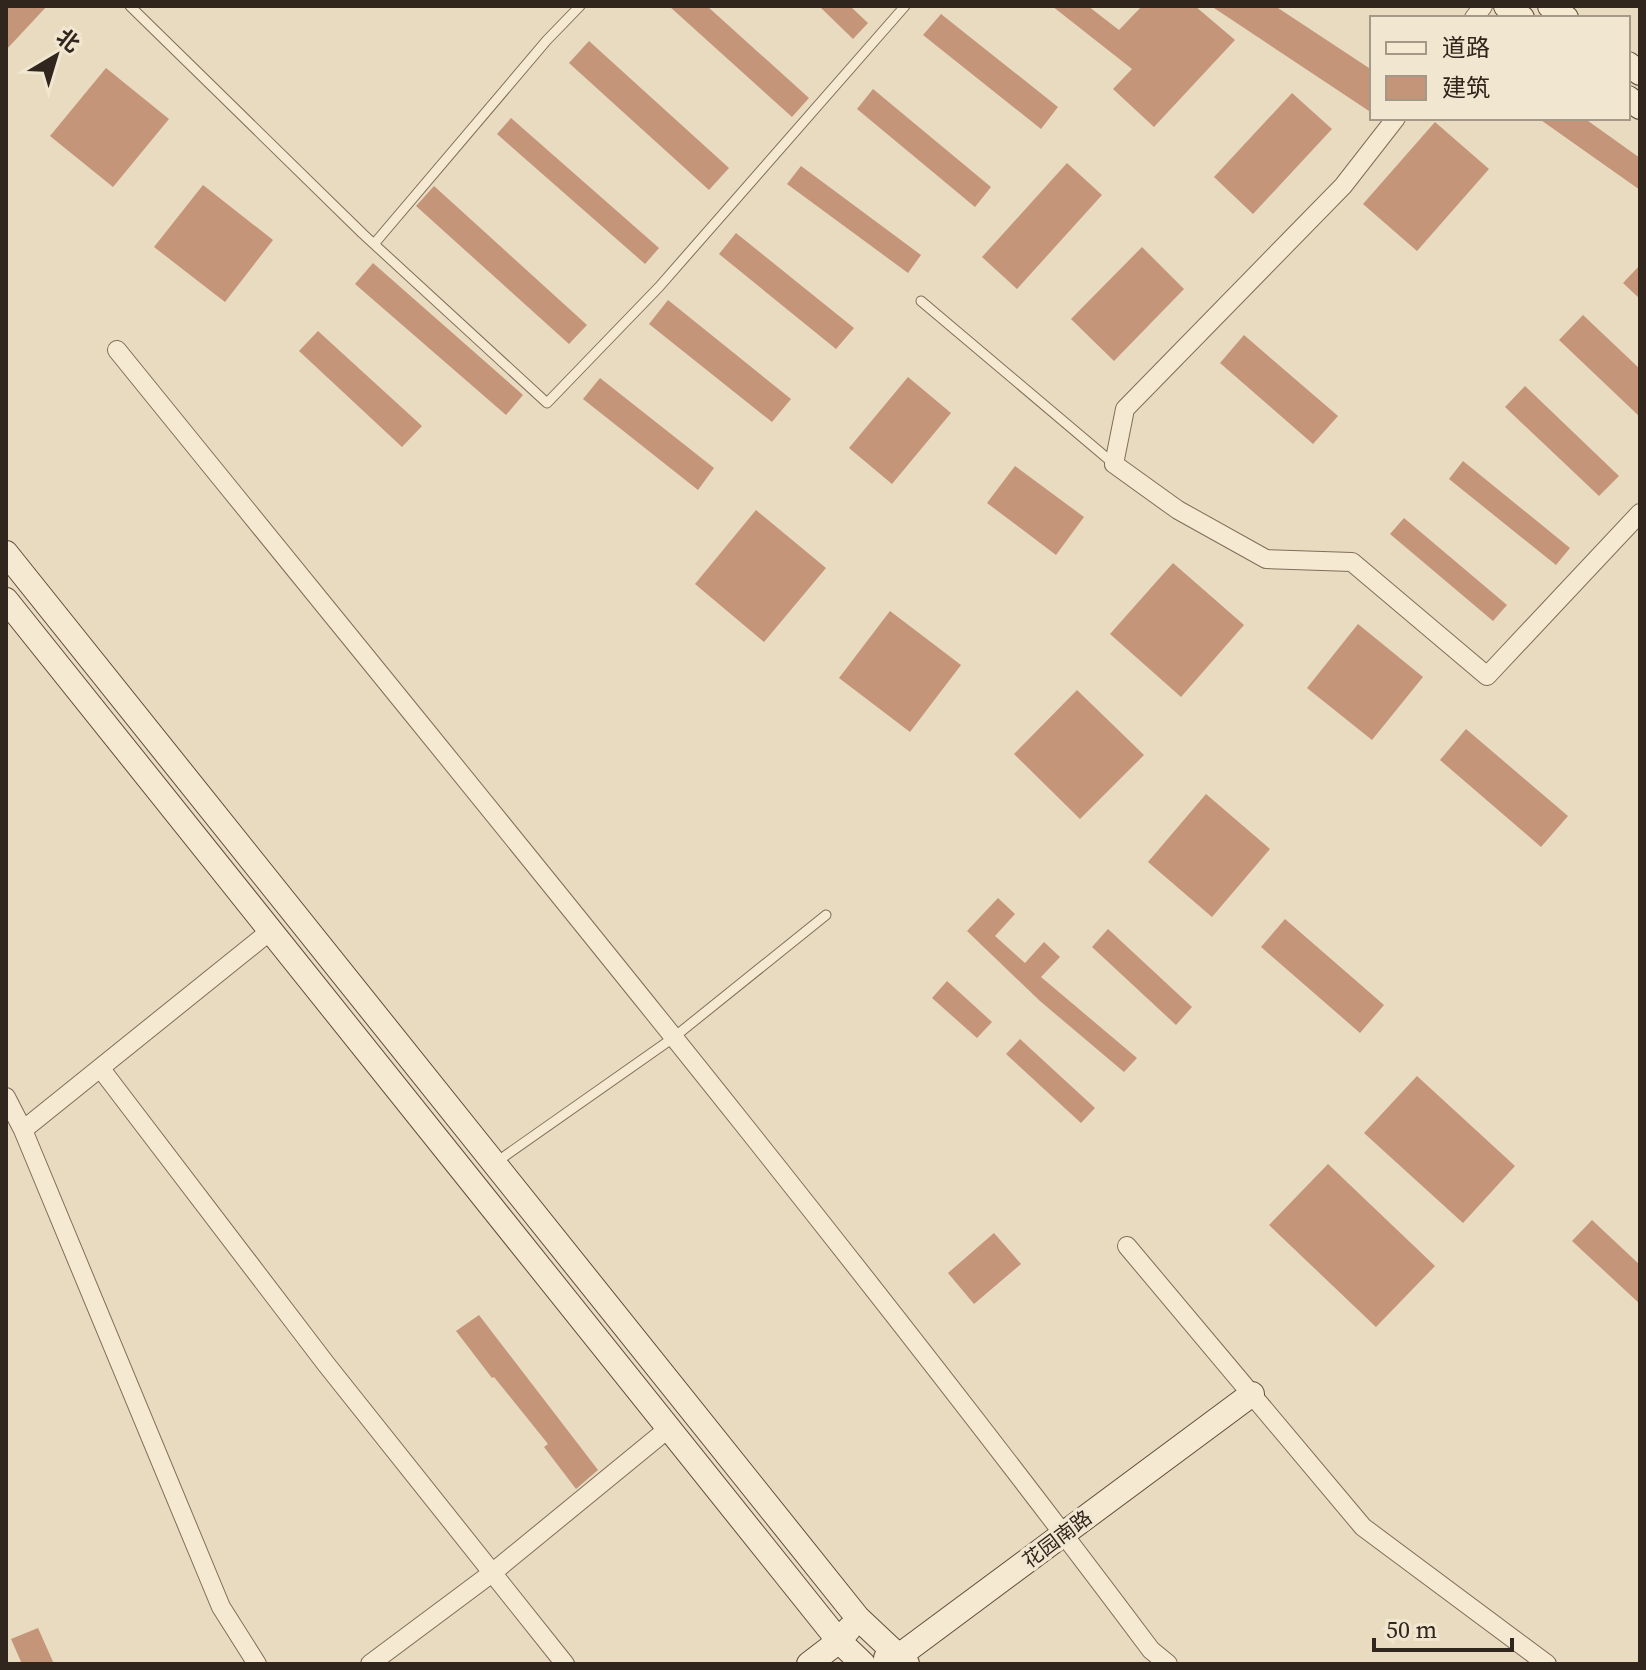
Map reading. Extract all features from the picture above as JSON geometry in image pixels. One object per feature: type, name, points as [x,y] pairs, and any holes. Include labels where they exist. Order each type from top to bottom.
[{"type":"main road","points":[[6,553],[858,1618],[903,1660]]},
{"type":"main road","points":[[6,600],[839,1641],[858,1663],[903,1660]]},
{"type":"main road","name":"花园南路","points":[[903,1660],[1064,1534],[1252,1394]]},
{"type":"main road","points":[[809,1664],[839,1641],[858,1618]]},
{"type":"street","points":[[1394,120],[1343,186],[1125,409],[1114,464],[1178,510],[1266,559],[1352,562],[1487,676],[1640,513]]},
{"type":"street","points":[[117,350],[673,1038],[1064,1534],[1151,1650],[1168,1664]]},
{"type":"street","points":[[23,1130],[269,932]]},
{"type":"street","points":[[101,1069],[326,1364],[565,1664]]},
{"type":"street","points":[[6,1097],[23,1130],[221,1607],[257,1664]]},
{"type":"street","points":[[1127,1246],[1363,1527],[1547,1664]]},
{"type":"street","points":[[370,1664],[492,1573],[669,1428]]},
{"type":"lane","points":[[130,6],[374,244],[547,403],[659,287],[905,6]]},
{"type":"lane","points":[[374,244],[547,40],[580,6]]},
{"type":"lane","points":[[886,6],[896,16]]},
{"type":"lane","points":[[921,301],[1114,464]]},
{"type":"lane","points":[[495,1163],[673,1038],[826,915]]},
{"type":"building","points":[[6,6],[47,6],[6,50]]},
{"type":"building","points":[[669,6],[707,6],[809,98],[792,117]]},
{"type":"building","points":[[819,6],[850,6],[868,23],[853,39]]},
{"type":"building","points":[[1052,6],[1088,6],[1119,30],[1142,6],[1195,6],[1235,40],[1154,127],[1113,89],[1132,69]]},
{"type":"building","points":[[1211,6],[1275,6],[1370,69],[1370,112]]},
{"type":"building","points":[[941,14],[1058,107],[1041,129],[923,35]]},
{"type":"building","points":[[589,41],[729,168],[709,190],[569,63]]},
{"type":"building","points":[[106,68],[169,119],[113,187],[50,136]]},
{"type":"building","points":[[873,89],[991,187],[975,207],[857,109]]},
{"type":"building","points":[[1292,93],[1332,129],[1253,214],[1214,177]]},
{"type":"building","points":[[511,118],[659,248],[645,264],[497,134]]},
{"type":"building","points":[[1541,120],[1587,120],[1640,158],[1640,190]]},
{"type":"building","points":[[1435,122],[1489,169],[1417,251],[1363,204]]},
{"type":"building","points":[[1067,163],[1102,195],[1017,289],[982,257]]},
{"type":"building","points":[[801,166],[921,255],[908,273],[787,184]]},
{"type":"building","points":[[203,185],[273,240],[225,302],[154,247]]},
{"type":"building","points":[[434,186],[587,325],[569,344],[416,206]]},
{"type":"building","points":[[736,233],[854,328],[836,349],[719,254]]},
{"type":"building","points":[[1142,247],[1184,289],[1114,361],[1071,319]]},
{"type":"building","points":[[373,263],[523,395],[506,415],[355,284]]},
{"type":"building","points":[[1640,265],[1640,299],[1623,283]]},
{"type":"building","points":[[668,300],[791,399],[772,422],[649,324]]},
{"type":"building","points":[[1583,315],[1640,369],[1640,417],[1559,340]]},
{"type":"building","points":[[318,331],[422,426],[402,447],[299,351]]},
{"type":"building","points":[[1244,335],[1338,416],[1313,444],[1220,363]]},
{"type":"building","points":[[908,377],[951,413],[892,484],[849,448]]},
{"type":"building","points":[[600,378],[714,468],[698,490],[583,399]]},
{"type":"building","points":[[1525,386],[1619,476],[1599,496],[1505,407]]},
{"type":"building","points":[[1463,461],[1570,548],[1556,565],[1449,479]]},
{"type":"building","points":[[1015,466],[1084,517],[1056,555],[987,503]]},
{"type":"building","points":[[756,510],[826,568],[764,642],[695,584]]},
{"type":"building","points":[[1404,518],[1507,605],[1493,621],[1390,534]]},
{"type":"building","points":[[1173,563],[1244,625],[1181,697],[1110,634]]},
{"type":"building","points":[[890,611],[961,665],[910,732],[839,678]]},
{"type":"building","points":[[1358,624],[1423,677],[1372,740],[1307,688]]},
{"type":"building","points":[[1077,690],[1144,755],[1080,819],[1014,754]]},
{"type":"building","points":[[1466,729],[1568,816],[1541,847],[1440,760]]},
{"type":"building","points":[[1206,794],[1270,849],[1212,917],[1148,862]]},
{"type":"building","points":[[998,898],[1015,914],[995,936],[1025,963],[1044,942],[1060,957],[1041,977],[1137,1058],[1124,1072],[1040,1001],[967,931]]},
{"type":"building","points":[[1285,919],[1384,1005],[1360,1033],[1261,947]]},
{"type":"building","points":[[1108,929],[1192,1007],[1176,1025],[1092,947]]},
{"type":"building","points":[[947,981],[992,1022],[977,1038],[932,998]]},
{"type":"building","points":[[1020,1039],[1095,1108],[1081,1123],[1006,1054]]},
{"type":"building","points":[[1417,1076],[1515,1166],[1463,1223],[1364,1133]]},
{"type":"building","points":[[1328,1164],[1435,1266],[1376,1327],[1269,1225]]},
{"type":"building","points":[[1592,1220],[1640,1265],[1640,1304],[1572,1241]]},
{"type":"building","points":[[994,1233],[1021,1264],[974,1304],[948,1273]]},
{"type":"building","points":[[479,1315],[598,1470],[576,1489],[544,1447],[548,1444],[456,1331]]},
{"type":"building","points":[[38,1628],[54,1664],[22,1664],[11,1639]]}]
